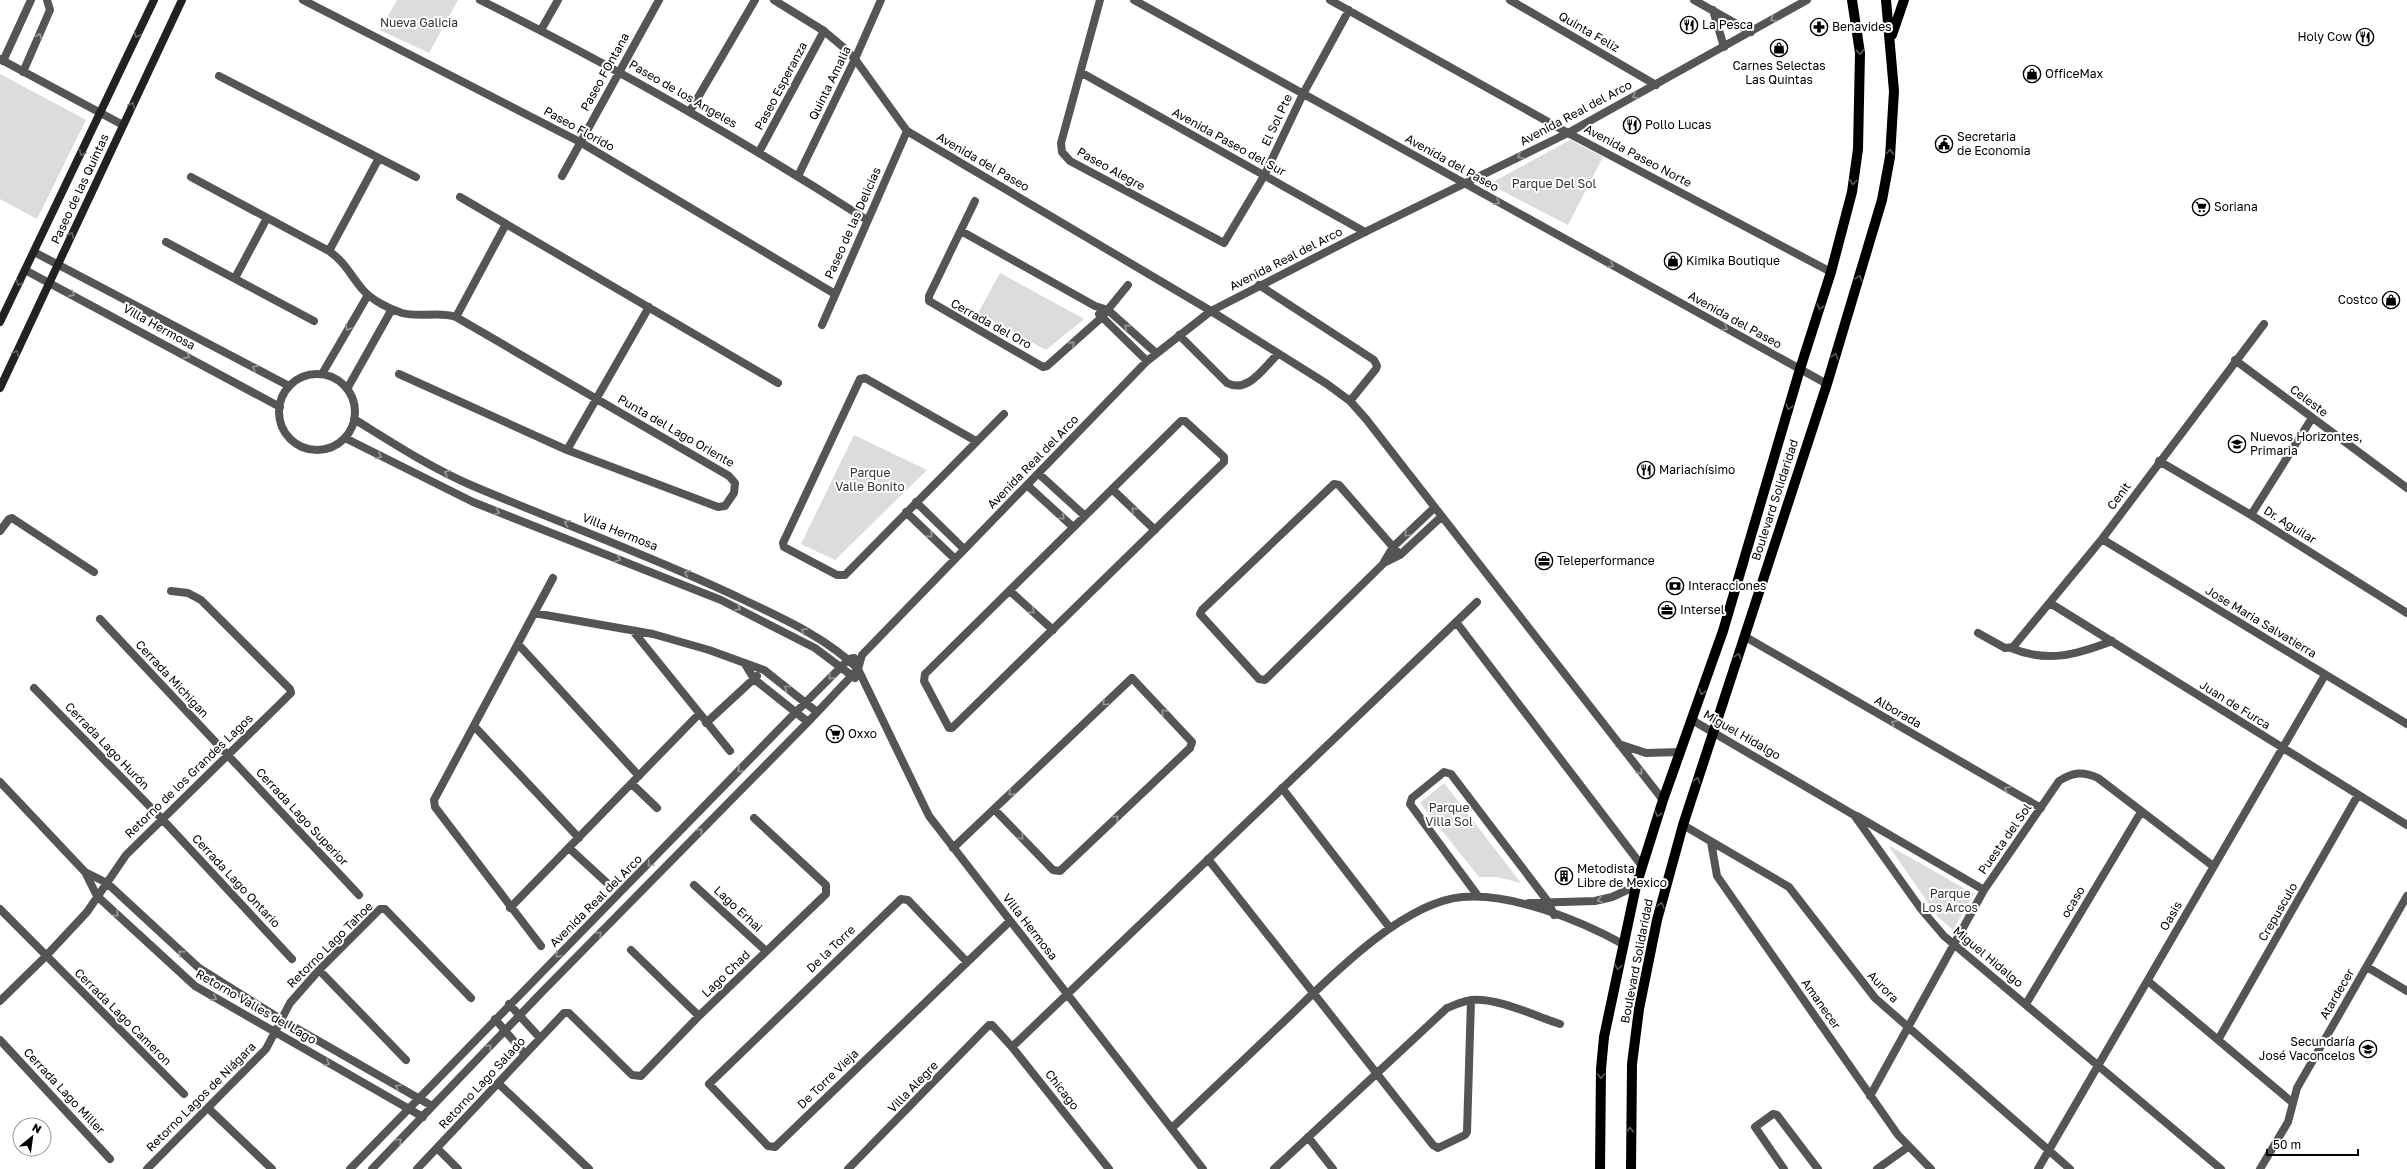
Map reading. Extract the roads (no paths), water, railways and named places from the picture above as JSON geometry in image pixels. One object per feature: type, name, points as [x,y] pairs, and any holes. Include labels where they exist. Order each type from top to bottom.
[{"type":"main road","name":"Paseo de las Quintas","points":[[0,322],[154,0]]},
{"type":"main road","name":"Paseo de las Quintas","points":[[0,388],[182,0]]},
{"type":"main road","name":"Boulevard Solidaridad","points":[[1598,1167],[1601,1069],[1604,1037],[1636,886],[1663,800],[1723,631],[1800,369],[1831,272],[1852,192],[1858,149],[1860,53],[1852,0]]},
{"type":"main road","name":"Boulevard Solidaridad","points":[[1631,1169],[1632,1064],[1639,1010],[1657,920],[1683,826],[1827,384],[1882,200],[1890,157],[1894,90],[1886,0]]},
{"type":"main road","points":[[1890,38],[1904,0]]},
{"type":"street","points":[[30,0],[2,60],[123,125]]},
{"type":"street","points":[[23,72],[50,10],[47,0]]},
{"type":"street","name":"Paseo Florido","points":[[303,0],[580,142],[835,294]]},
{"type":"street","name":"Paseo de los Angeles","points":[[480,0],[620,71],[759,152],[867,220]]},
{"type":"street","points":[[541,30],[558,0]]},
{"type":"street","name":"Paseo FOntana","points":[[562,176],[658,0]]},
{"type":"street","points":[[690,112],[755,0]]},
{"type":"street","name":"Avenida del Paseo","points":[[774,0],[824,31],[855,59],[907,131],[1211,311],[1327,384],[1350,401],[1663,800]]},
{"type":"street","name":"Quinta Amalia","points":[[798,176],[855,59],[881,0]]},
{"type":"street","name":"Paseo Alegre","points":[[1100,0],[1082,73],[1061,143],[1061,148],[1065,157],[1223,243],[1227,241]]},
{"type":"street","name":"Avenida del Paseo","points":[[1134,0],[1827,384]]},
{"type":"street","name":"Avenida Paseo Norte","points":[[1330,0],[1568,133],[1831,272]]},
{"type":"street","name":"Quinta Feliz","points":[[1510,0],[1656,85]]},
{"type":"street","points":[[1694,0],[1751,32]]},
{"type":"street","name":"Avenida Real del Arco","points":[[372,1169],[808,722],[858,669],[862,656],[964,549],[1156,353],[1211,311],[1259,285],[1463,183],[1568,133],[1807,0]]},
{"type":"street","name":"El Sol Pte","points":[[1227,241],[1264,176],[1303,94],[1349,10]]},
{"type":"street","points":[[1713,10],[1724,47]]},
{"type":"street","name":"Paseo Esperanza","points":[[759,152],[824,31]]},
{"type":"street","name":"Avenida Paseo del Sur","points":[[1082,73],[1365,232]]},
{"type":"street","points":[[219,76],[416,177]]},
{"type":"street","name":"Paseo de las Delicias","points":[[822,325],[907,131]]},
{"type":"street","points":[[329,251],[379,158]]},
{"type":"street","points":[[191,177],[329,251],[346,264],[368,295],[322,374]]},
{"type":"street","points":[[460,197],[778,383]]},
{"type":"street","name":"Cerrada del Oro","points":[[975,201],[929,296],[929,301],[1043,366],[1047,366],[1101,318],[1128,285]]},
{"type":"street","points":[[234,278],[267,218]]},
{"type":"street","points":[[456,317],[506,224]]},
{"type":"street","points":[[961,231],[1095,306],[1108,310],[1156,353]]},
{"type":"street","points":[[166,242],[314,321]]},
{"type":"street","name":"Villa Hermosa","points":[[34,252],[289,386]]},
{"type":"street","name":"Villa Hermosa","points":[[25,270],[50,282],[280,407]]},
{"type":"street","points":[[1259,285],[1374,360],[1376,363],[1376,369],[1350,401]]},
{"type":"street","name":"Punta del Lago Oriente","points":[[368,295],[392,309],[403,313],[439,314],[456,317],[729,476],[735,483],[730,501],[725,506],[718,507],[566,450],[400,374]]},
{"type":"street","points":[[1095,306],[1101,318],[1147,361]]},
{"type":"street","points":[[566,450],[649,307]]},
{"type":"street","points":[[347,389],[392,309]]},
{"type":"street","name":"Cenit","points":[[2010,648],[2050,603],[2102,539],[2159,461],[2264,324]]},
{"type":"street","points":[[1180,335],[1227,383],[1232,386],[1247,384],[1278,354]]},
{"type":"street","name":"Celeste","points":[[2236,360],[2407,488]]},
{"type":"street","points":[[322,374],[336,379],[347,389],[354,403],[354,419],[344,438],[338,443],[322,449],[305,447],[297,444],[285,431],[282,424],[280,407],[289,386],[304,376],[322,374]]},
{"type":"street","points":[[976,441],[865,378],[860,379],[783,546],[785,549],[841,576],[847,573],[1004,414]]},
{"type":"street","points":[[2251,515],[2312,418]]},
{"type":"street","name":"Villa Hermosa","points":[[354,419],[415,456],[471,485],[692,575],[801,629],[849,659],[858,669],[923,805],[953,848],[1203,1169]]},
{"type":"street","points":[[1181,421],[1185,421],[1224,457],[1224,462],[1156,530],[952,728],[949,728],[923,677],[1112,489],[1181,421]]},
{"type":"street","name":"Villa Hermosa","points":[[344,438],[473,502],[721,600],[815,648],[851,676],[864,683]]},
{"type":"street","name":"Dr. Aguilar","points":[[2159,461],[2251,515],[2407,613]]},
{"type":"street","points":[[1039,474],[1085,516]]},
{"type":"street","points":[[1400,554],[1339,485],[1334,484],[1202,610],[1201,617],[1259,679],[1265,680],[1384,563],[1400,554],[1441,517]]},
{"type":"street","points":[[1027,485],[1073,527]]},
{"type":"street","points":[[1112,489],[1156,530]]},
{"type":"street","points":[[916,502],[964,549]]},
{"type":"street","points":[[1384,563],[1393,547],[1434,508]]},
{"type":"street","points":[[906,512],[955,559]]},
{"type":"street","points":[[0,531],[9,519],[12,518],[94,572]]},
{"type":"street","name":"Jose Maria Salvatierra","points":[[2102,539],[2407,724]]},
{"type":"street","points":[[541,946],[510,908],[435,806],[436,795],[475,727],[553,578]]},
{"type":"street","name":"Retorno de los Grandes Lagos","points":[[0,1001],[46,957],[87,912],[126,855],[290,694],[291,690],[201,600],[188,593],[171,591]]},
{"type":"street","points":[[1010,591],[1053,630]]},
{"type":"street","points":[[1012,1047],[1477,602]]},
{"type":"street","name":"Juan de Furca","points":[[2050,603],[2407,825]]},
{"type":"street","points":[[534,613],[676,640],[764,670],[817,712]]},
{"type":"street","name":"Cerrada Michigan","points":[[100,619],[227,755]]},
{"type":"street","points":[[1456,622],[1642,866]]},
{"type":"street","points":[[633,631],[730,751]]},
{"type":"street","points":[[1978,633],[2005,648],[2010,648],[2029,656],[2047,657],[2082,653],[2112,641]]},
{"type":"street","name":"Alborada","points":[[1744,636],[2041,808]]},
{"type":"street","points":[[518,644],[639,776]]},
{"type":"street","points":[[849,659],[862,656]]},
{"type":"street","name":"Avenida Real del Arco","points":[[350,1169],[509,1004],[675,838],[849,659]]},
{"type":"street","points":[[745,664],[754,679],[808,722]]},
{"type":"street","points":[[706,723],[764,670]]},
{"type":"street","name":"Oasis","points":[[2038,1169],[2325,675]]},
{"type":"street","points":[[953,848],[994,809],[1132,678],[1192,742],[1190,748],[1060,870],[1053,870],[994,809]]},
{"type":"street","name":"Cerrada Lago Hurón","points":[[34,688],[163,820]]},
{"type":"street","points":[[510,908],[699,714]]},
{"type":"street","name":"Miguel Hidalgo","points":[[1692,720],[1854,815],[1933,924],[1955,945],[2221,1169]]},
{"type":"street","points":[[475,727],[579,838]]},
{"type":"street","points":[[1618,744],[1646,753],[1680,752]]},
{"type":"street","name":"Cerrada Lago Superior","points":[[227,755],[359,895]]},
{"type":"street","points":[[1478,896],[1410,804],[1412,798],[1444,772],[1451,774],[1549,903],[1554,914]]},
{"type":"street","name":"Puesta del Sol","points":[[1870,1096],[1909,1029],[1984,890],[2059,781],[2078,773],[2088,773],[2098,778],[2213,866]]},
{"type":"street","points":[[0,782],[85,872]]},
{"type":"street","points":[[632,784],[657,808]]},
{"type":"street","points":[[1282,788],[1390,928]]},
{"type":"street","name":"Crepusculo","points":[[2218,1040],[2358,795]]},
{"type":"street","name":"ocaso","points":[[2026,1004],[2141,812]]},
{"type":"street","points":[[1854,815],[1984,890]]},
{"type":"street","name":"Lago Chad","points":[[564,1013],[570,1013],[632,1075],[638,1077],[826,894],[827,888],[754,818]]},
{"type":"street","name":"Cerrada Lago Ontario","points":[[163,820],[292,959]]},
{"type":"street","name":"Aurora","points":[[1683,826],[1789,887],[1867,990],[1909,1029],[2050,1149],[2070,1169]]},
{"type":"street","points":[[675,838],[685,848]]},
{"type":"street","name":"Amanecer","points":[[1711,842],[1717,876],[1870,1096],[1908,1147],[1931,1169]]},
{"type":"street","points":[[569,848],[606,882]]},
{"type":"street","points":[[1208,859],[1434,1147],[1438,1148],[1465,1135],[1467,1132],[1471,1000]]},
{"type":"street","name":"Retorno Valles del Lago","points":[[85,872],[107,883],[199,968],[282,1020],[432,1106]]},
{"type":"street","name":"Retorno Valles del Lago","points":[[85,872],[97,896],[185,979],[206,993],[423,1117]]},
{"type":"street","name":"Lago Erhai","points":[[694,885],[766,951]]},
{"type":"street","points":[[1172,1128],[1313,994],[1390,928],[1406,918],[1447,899],[1478,896],[1524,903],[1595,901],[1612,897],[1636,886]]},
{"type":"street","name":"Atardecer","points":[[2260,1169],[2288,1122],[2297,1088],[2407,896]]},
{"type":"street","name":"De la Torre","points":[[711,1081],[901,899],[908,900],[967,962]]},
{"type":"street","points":[[1524,903],[1587,926],[1623,944]]},
{"type":"street","name":"Cerrada Lago Cameron","points":[[0,909],[46,957],[184,1094]]},
{"type":"street","name":"Retorno Lago Tahoe","points":[[282,1020],[290,1004],[319,970],[380,909],[385,909],[472,998]]},
{"type":"street","points":[[967,962],[1010,921]]},
{"type":"street","points":[[632,950],[699,1016]]},
{"type":"street","name":"De Torre Vieja","points":[[711,1081],[710,1086],[768,1146],[775,1147],[967,962]]},
{"type":"street","points":[[2367,967],[2407,991]]},
{"type":"street","points":[[319,970],[406,1060]]},
{"type":"street","points":[[2148,980],[2293,1103]]},
{"type":"street","points":[[1274,1169],[1447,1008],[1471,1000],[1494,1002],[1560,1024]]},
{"type":"street","points":[[509,1004],[540,1038]]},
{"type":"street","name":"Retorno Lago Salado","points":[[417,1169],[564,1013]]},
{"type":"street","points":[[495,1019],[525,1054]]},
{"type":"street","name":"Retorno Lagos de Niágara","points":[[147,1169],[209,1109],[266,1049],[282,1020]]},
{"type":"street","name":"Villa Alegre","points":[[848,1169],[989,1025],[996,1027]]},
{"type":"street","name":"Chicago","points":[[996,1027],[1108,1169]]},
{"type":"street","name":"Cerrada Lago Miller","points":[[0,1040],[110,1159]]},
{"type":"street","points":[[498,1084],[589,1169]]},
{"type":"street","points":[[209,1109],[272,1169]]},
{"type":"street","points":[[1784,1169],[1755,1127],[1773,1114],[1777,1115],[1818,1169]]},
{"type":"street","points":[[1308,1137],[1333,1169]]},
{"type":"street","points":[[1877,1169],[1908,1147]]},
{"type":"street","points":[[437,1148],[458,1169]]},
{"type":"place","name":"La Pesca","points":[[1689,25]]},
{"type":"place","name":"Benavides","points":[[1819,27]]},
{"type":"place","name":"Holy Cow","points":[[2365,37]]},
{"type":"place","name":"Carnes Selectas Las Quintas","points":[[1779,48]]},
{"type":"place","name":"OfficeMax","points":[[2032,74]]},
{"type":"place","name":"Pollo Lucas","points":[[1632,125]]},
{"type":"place","name":"Secretaria de Economia","points":[[1944,144]]},
{"type":"place","name":"Soriana","points":[[2201,207]]},
{"type":"place","name":"Kimika Boutique","points":[[1673,261]]},
{"type":"place","name":"Costco","points":[[2391,300]]},
{"type":"place","name":"Nuevos Horizontes, Primaria","points":[[2237,444]]},
{"type":"place","name":"Mariachísimo","points":[[1646,470]]},
{"type":"place","name":"Teleperformance","points":[[1544,561]]},
{"type":"place","name":"Interacciones","points":[[1675,586]]},
{"type":"place","name":"Intersel","points":[[1667,610]]},
{"type":"place","name":"Oxxo","points":[[835,734]]},
{"type":"place","name":"Metodista Libre de Mexico","points":[[1564,876]]},
{"type":"place","name":"Secundaría José Vaconcelos","points":[[2368,1049]]},
{"type":"park label","name":"Nueva Galicia","points":[[419,23]]},
{"type":"park label","name":"Parque Del Sol","points":[[1554,184]]},
{"type":"park label","name":"Parque Valle Bonito","points":[[870,480]]},
{"type":"park label","name":"Parque Villa Sol","points":[[1449,815]]},
{"type":"park label","name":"Parque Los Arcos","points":[[1950,901]]}]
